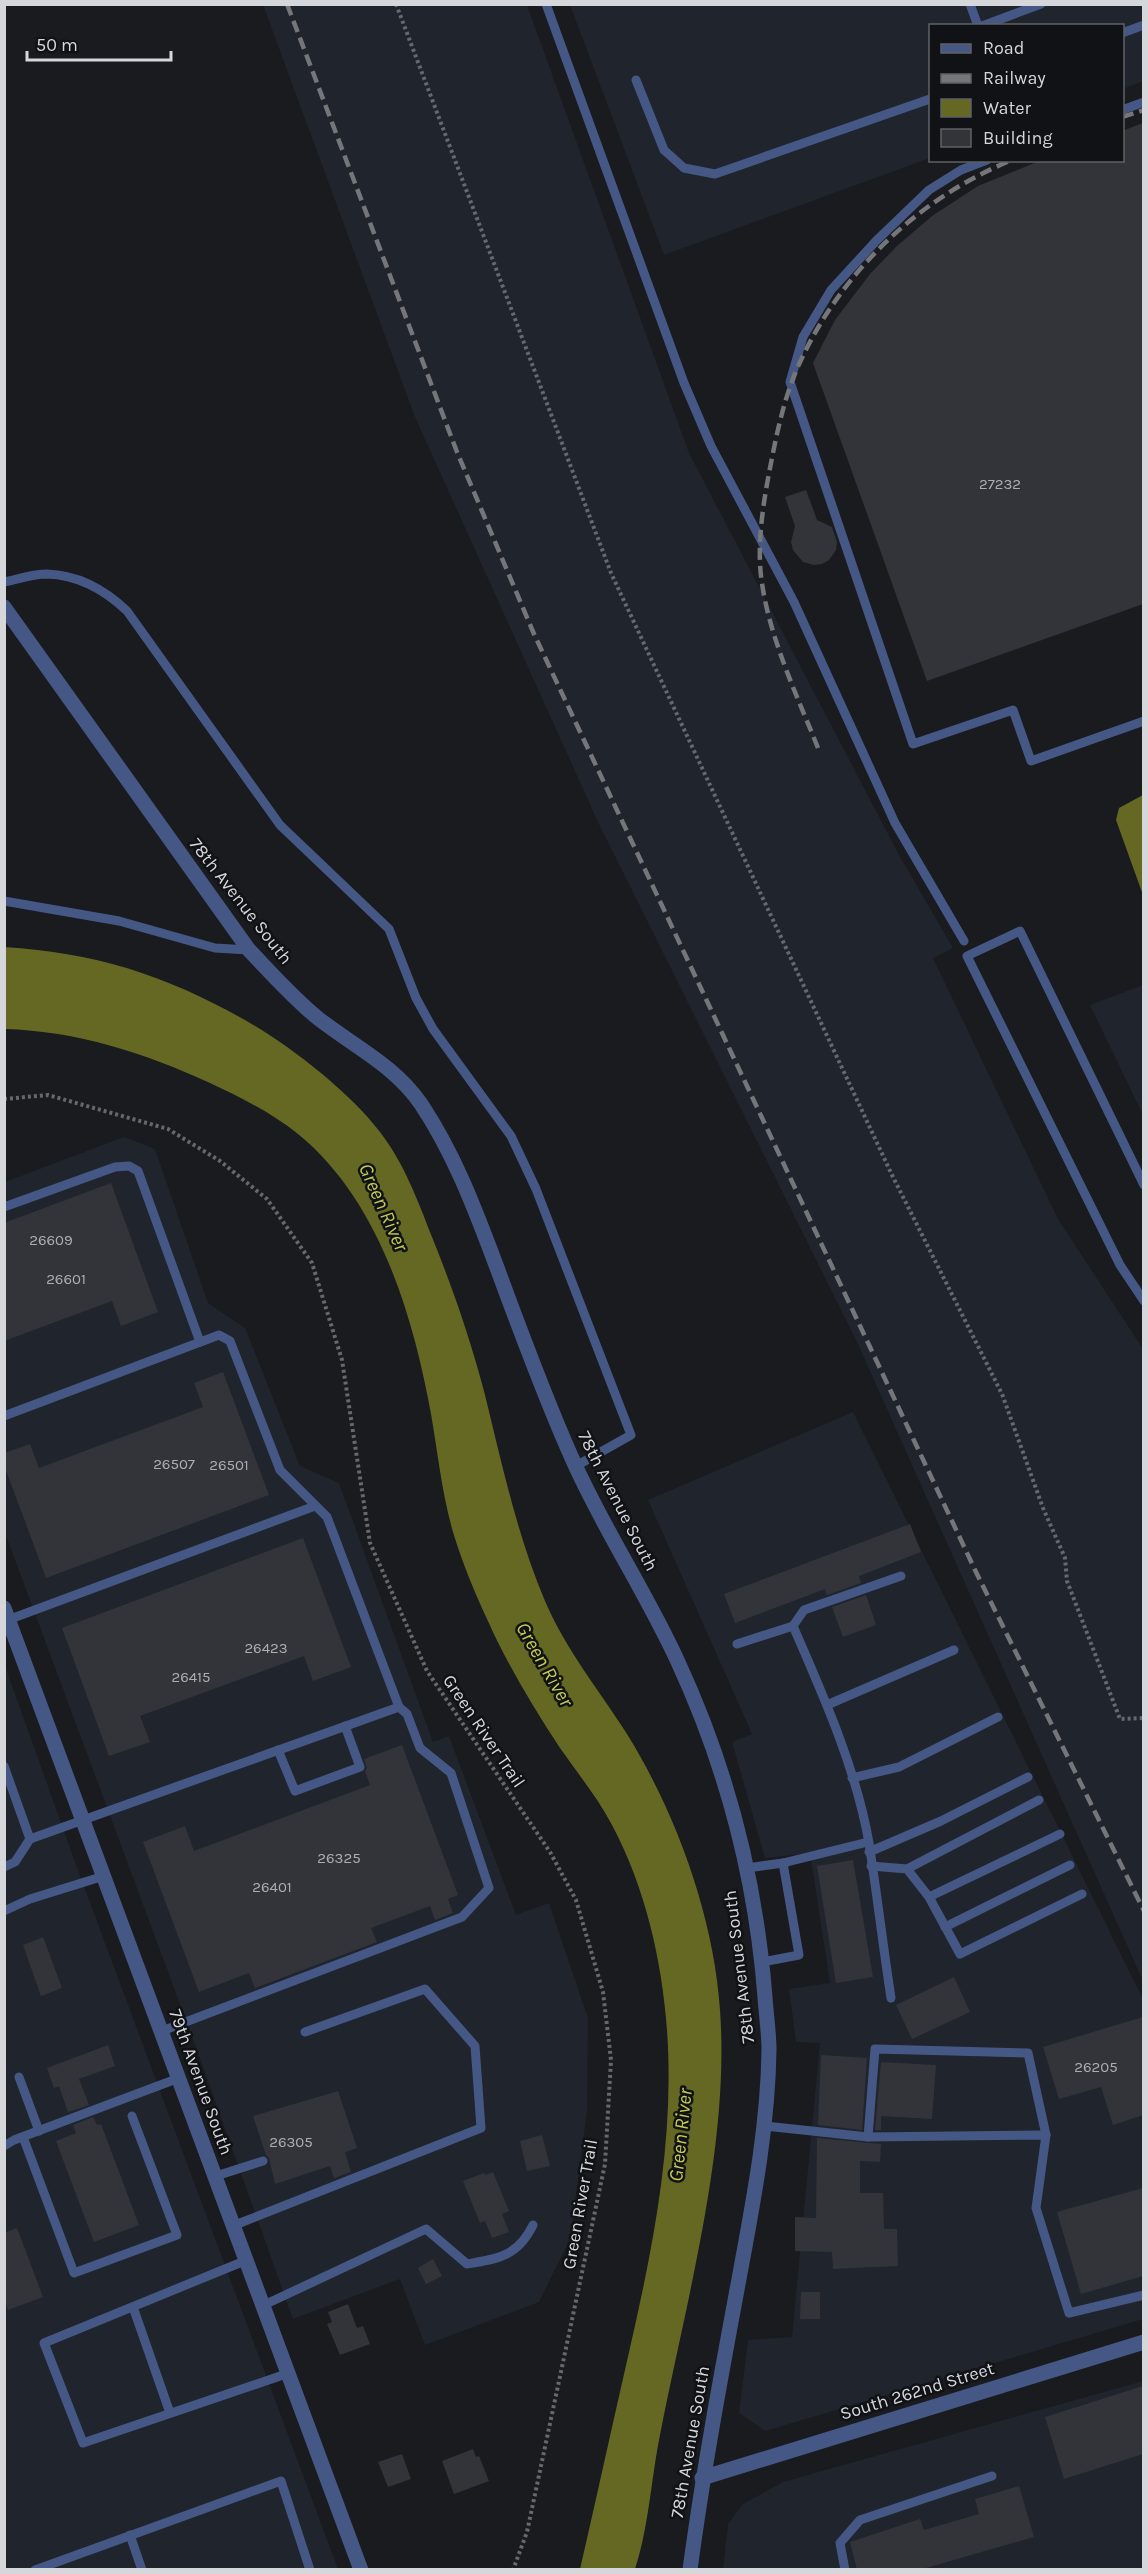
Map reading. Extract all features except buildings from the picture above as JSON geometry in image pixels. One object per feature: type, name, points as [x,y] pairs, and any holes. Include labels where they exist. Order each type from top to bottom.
[{"type":"street","name":"78th Avenue South","points":[[4,607],[249,950],[320,1020],[368,1052],[399,1077],[438,1131],[472,1202],[576,1466],[677,1659],[716,1757],[732,1807],[747,1868],[762,1962],[769,2047],[765,2126],[702,2478],[690,2570]]},
{"type":"street","name":"79th Avenue South","points":[[6,1616],[235,2225],[361,2570]]},
{"type":"street","name":"South 262nd Street","points":[[702,2478],[1143,2342]]},
{"type":"lane","points":[[546,4],[684,383],[711,446],[794,602],[894,823],[963,941]]},
{"type":"lane","points":[[970,4],[977,24]]},
{"type":"lane","points":[[987,24],[1041,4]]},
{"type":"lane","points":[[1124,32],[1143,25]]},
{"type":"lane","points":[[636,80],[664,150],[684,168],[715,174],[929,99]]},
{"type":"lane","points":[[1124,109],[1143,102]]},
{"type":"lane","points":[[982,162],[961,170],[929,190],[876,241],[831,290],[803,337],[790,382],[913,744],[1013,710],[1031,761],[1143,722]]},
{"type":"lane","points":[[4,582],[45,574],[69,577],[111,596],[128,611],[280,825],[389,929],[416,998],[433,1029],[511,1136],[536,1190],[631,1435],[576,1466]]},
{"type":"lane","points":[[4,901],[119,921],[215,948],[249,950]]},
{"type":"lane","points":[[1143,1185],[1020,931],[967,956],[1120,1265],[1143,1301]]},
{"type":"lane","points":[[4,1207],[115,1167],[129,1166],[138,1171],[200,1342]]},
{"type":"lane","points":[[4,1416],[219,1335],[230,1341],[280,1470],[327,1517],[399,1707],[407,1714],[420,1748],[451,1773],[489,1888],[462,1917],[162,2031]]},
{"type":"lane","points":[[6,1616],[315,1506]]},
{"type":"lane","points":[[737,1644],[793,1626],[804,1610],[901,1576]]},
{"type":"lane","points":[[793,1626],[827,1705],[852,1778],[869,1847],[891,1998]]},
{"type":"lane","points":[[827,1705],[954,1650]]},
{"type":"lane","points":[[4,1867],[15,1862],[30,1839],[399,1707]]},
{"type":"lane","points":[[852,1778],[899,1767],[998,1717]]},
{"type":"lane","points":[[278,1750],[295,1791],[360,1767],[345,1726]]},
{"type":"lane","points":[[4,1766],[30,1839]]},
{"type":"lane","points":[[747,1868],[869,1847],[941,1821],[1028,1777]]},
{"type":"lane","points":[[871,1866],[907,1869],[1040,1800]]},
{"type":"lane","points":[[928,1898],[1060,1834]]},
{"type":"lane","points":[[762,1962],[799,1955],[783,1863]]},
{"type":"lane","points":[[945,1927],[1070,1865]]},
{"type":"lane","points":[[907,1869],[928,1898],[960,1954],[1082,1894]]},
{"type":"lane","points":[[4,1911],[30,1899],[104,1876]]},
{"type":"lane","points":[[235,2225],[482,2128],[475,2046],[425,1989],[305,2032]]},
{"type":"lane","points":[[868,2137],[875,2049],[1028,2053],[1046,2135],[1036,2208],[1069,2313],[1143,2295]]},
{"type":"lane","points":[[19,2077],[39,2131]]},
{"type":"lane","points":[[4,2146],[179,2078]]},
{"type":"lane","points":[[23,2137],[74,2273],[177,2235],[132,2116]]},
{"type":"lane","points":[[765,2126],[868,2137],[1046,2135]]},
{"type":"lane","points":[[216,2176],[263,2161]]},
{"type":"lane","points":[[264,2305],[426,2229],[467,2264],[502,2258],[526,2238],[533,2224]]},
{"type":"lane","points":[[248,2260],[44,2343],[83,2443],[289,2373]]},
{"type":"lane","points":[[133,2307],[170,2413]]},
{"type":"lane","points":[[845,2570],[840,2543],[860,2520],[992,2476]]},
{"type":"lane","points":[[35,2570],[280,2481],[310,2570]]},
{"type":"lane","points":[[130,2535],[142,2570]]},
{"type":"path","points":[[396,4],[611,573],[892,1175],[1002,1394],[1043,1508],[1065,1558],[1066,1581],[1120,1719],[1143,1718]]},
{"type":"path","name":"Green River Trail","points":[[4,1099],[48,1095],[168,1129],[220,1161],[267,1199],[312,1263],[342,1360],[370,1543],[427,1671],[550,1852],[576,1900],[603,1992],[611,2060],[604,2164],[527,2532],[513,2570]]},
{"type":"shaded area","points":[[263,5],[527,5],[689,453],[899,855],[953,948],[933,958],[1058,1219],[1143,1349],[1143,1981],[857,1342],[598,822],[415,417]]},
{"type":"shaded area","points":[[570,5],[1143,5],[1143,81],[1124,89],[1124,24],[929,24],[929,158],[664,255]]},
{"type":"shaded area","points":[[1144,985],[1143,1115],[1090,1005]]},
{"type":"shaded area","points":[[124,1137],[155,1149],[208,1303],[245,1328],[300,1466],[339,1483],[433,1742],[449,1736],[516,1915],[549,1903],[588,2018],[587,2111],[570,2239],[539,2302],[425,2345],[400,2279],[293,2319],[193,2039],[5,1533],[5,1182]]},
{"type":"shaded area","points":[[853,1412],[1143,1999],[1143,2319],[765,2431],[739,2413],[748,2340],[792,2337],[820,2043],[796,2042],[789,1989],[830,1983],[810,1853],[765,1858],[732,1742],[752,1734],[648,1500]]},
{"type":"shaded area","points":[[4,1663],[79,1873],[338,2569],[5,2569]]},
{"type":"shaded area","points":[[1143,2381],[1143,2569],[723,2570],[728,2524],[743,2504],[783,2482]]},
{"type":"water","points":[[1143,795],[1143,895],[1116,820],[1119,808]]},
{"type":"water","name":"Green River","points":[[4,947],[38,950],[100,961],[158,979],[215,1004],[262,1030],[318,1070],[352,1101],[389,1144],[410,1183],[427,1223],[468,1335],[518,1525],[545,1601],[573,1653],[645,1765],[690,1867],[710,1939],[720,2010],[721,2062],[718,2115],[704,2223],[660,2435],[644,2536],[635,2569],[580,2569],[653,2238],[668,2114],[669,2072],[665,2004],[650,1924],[634,1873],[606,1815],[560,1748],[521,1685],[473,1587],[449,1518],[423,1376],[402,1299],[371,1225],[350,1192],[326,1161],[288,1126],[267,1112],[210,1083],[161,1062],[84,1039],[5,1029]]},
{"type":"railway","points":[[287,4],[457,452],[534,634],[976,1572],[1144,1911]]},
{"type":"railway","points":[[1124,116],[1144,110]]},
{"type":"railway","points":[[818,748],[776,642],[761,576],[760,548],[768,476],[788,393],[813,336],[834,303],[883,245],[912,219],[944,196],[977,176],[1008,162]]}]
